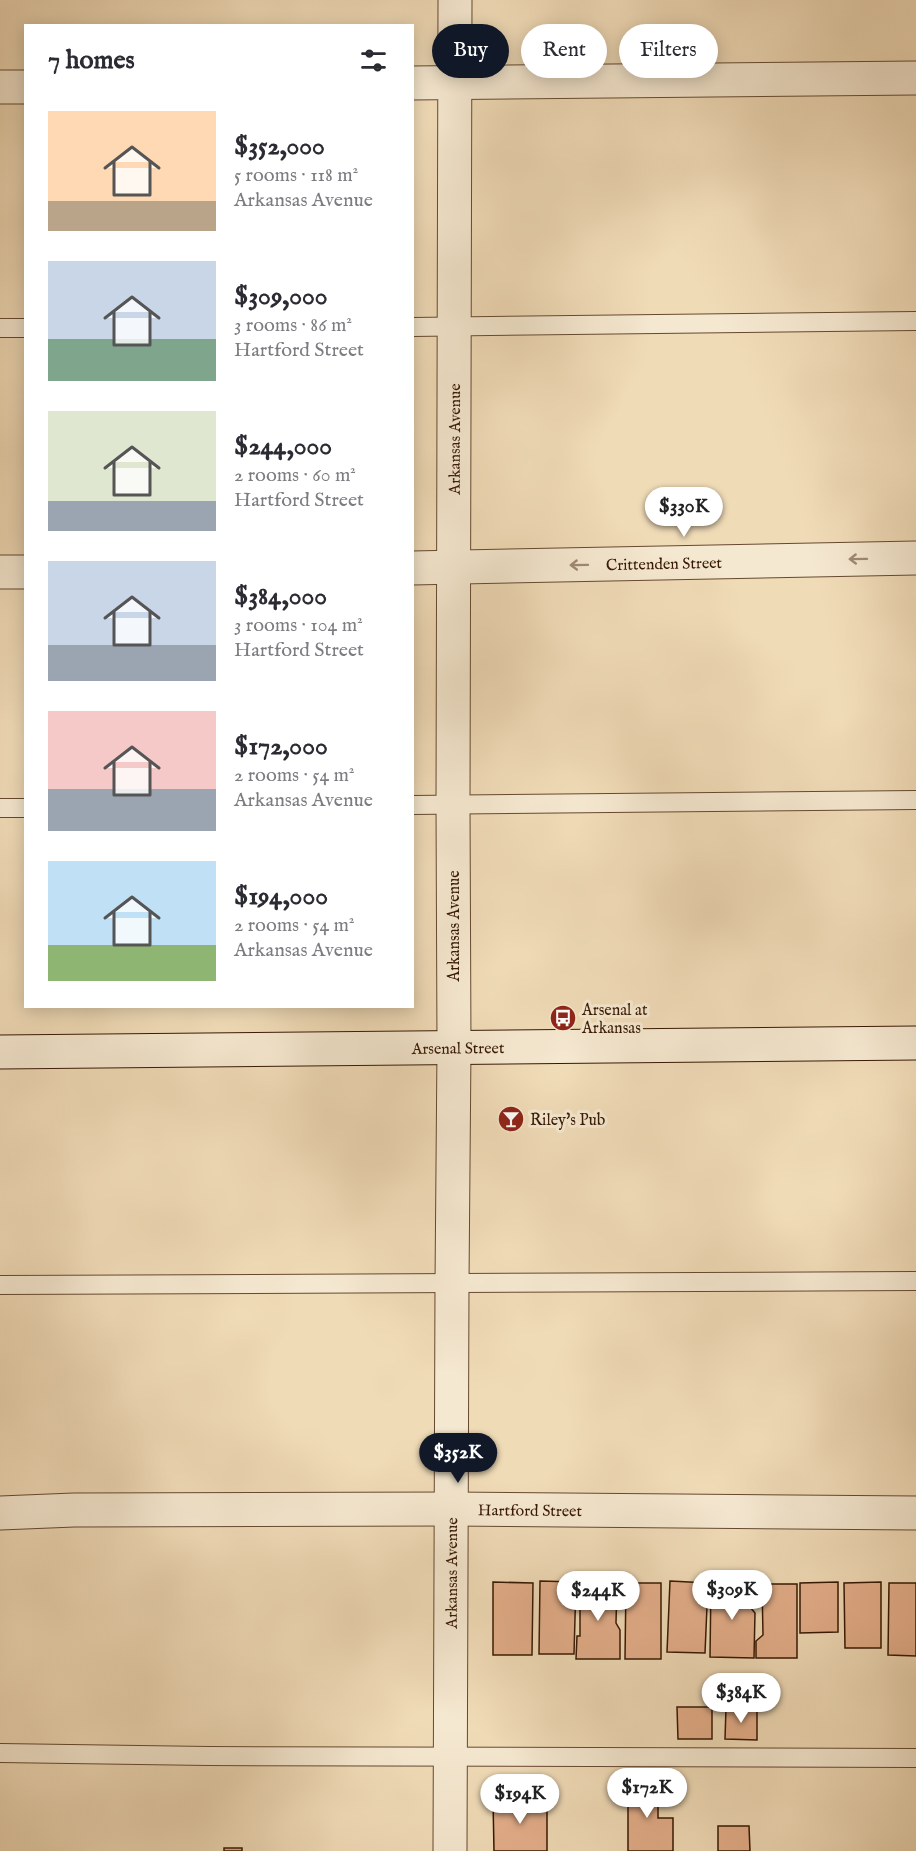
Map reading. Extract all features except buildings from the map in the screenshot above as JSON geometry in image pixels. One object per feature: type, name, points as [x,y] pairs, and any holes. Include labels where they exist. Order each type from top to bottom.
[{"type":"street","name":"Arkansas Avenue","points":[[450,1851],[454,1047],[455,0]]},
{"type":"street","points":[[414,83],[916,78]]},
{"type":"street","points":[[0,87],[24,87]]},
{"type":"street","name":"Crittenden Street","points":[[414,568],[916,558]]},
{"type":"street","points":[[0,572],[24,572]]},
{"type":"street","name":"Arsenal Street","points":[[0,1052],[916,1043]]},
{"type":"street","name":"Hartford Street","points":[[0,1513],[74,1510],[451,1509],[916,1513]]},
{"type":"lane","points":[[414,327],[916,321]]},
{"type":"lane","points":[[0,328],[24,328]]},
{"type":"lane","points":[[414,805],[916,800]]},
{"type":"lane","points":[[0,808],[24,808]]},
{"type":"lane","points":[[0,1285],[916,1281]]},
{"type":"lane","points":[[0,1753],[208,1756],[916,1758]]},
{"type":"place","name":"Arsenal at Arkansas","points":[[563,1018]]},
{"type":"place","name":"Riley's Pub","points":[[511,1119]]}]
